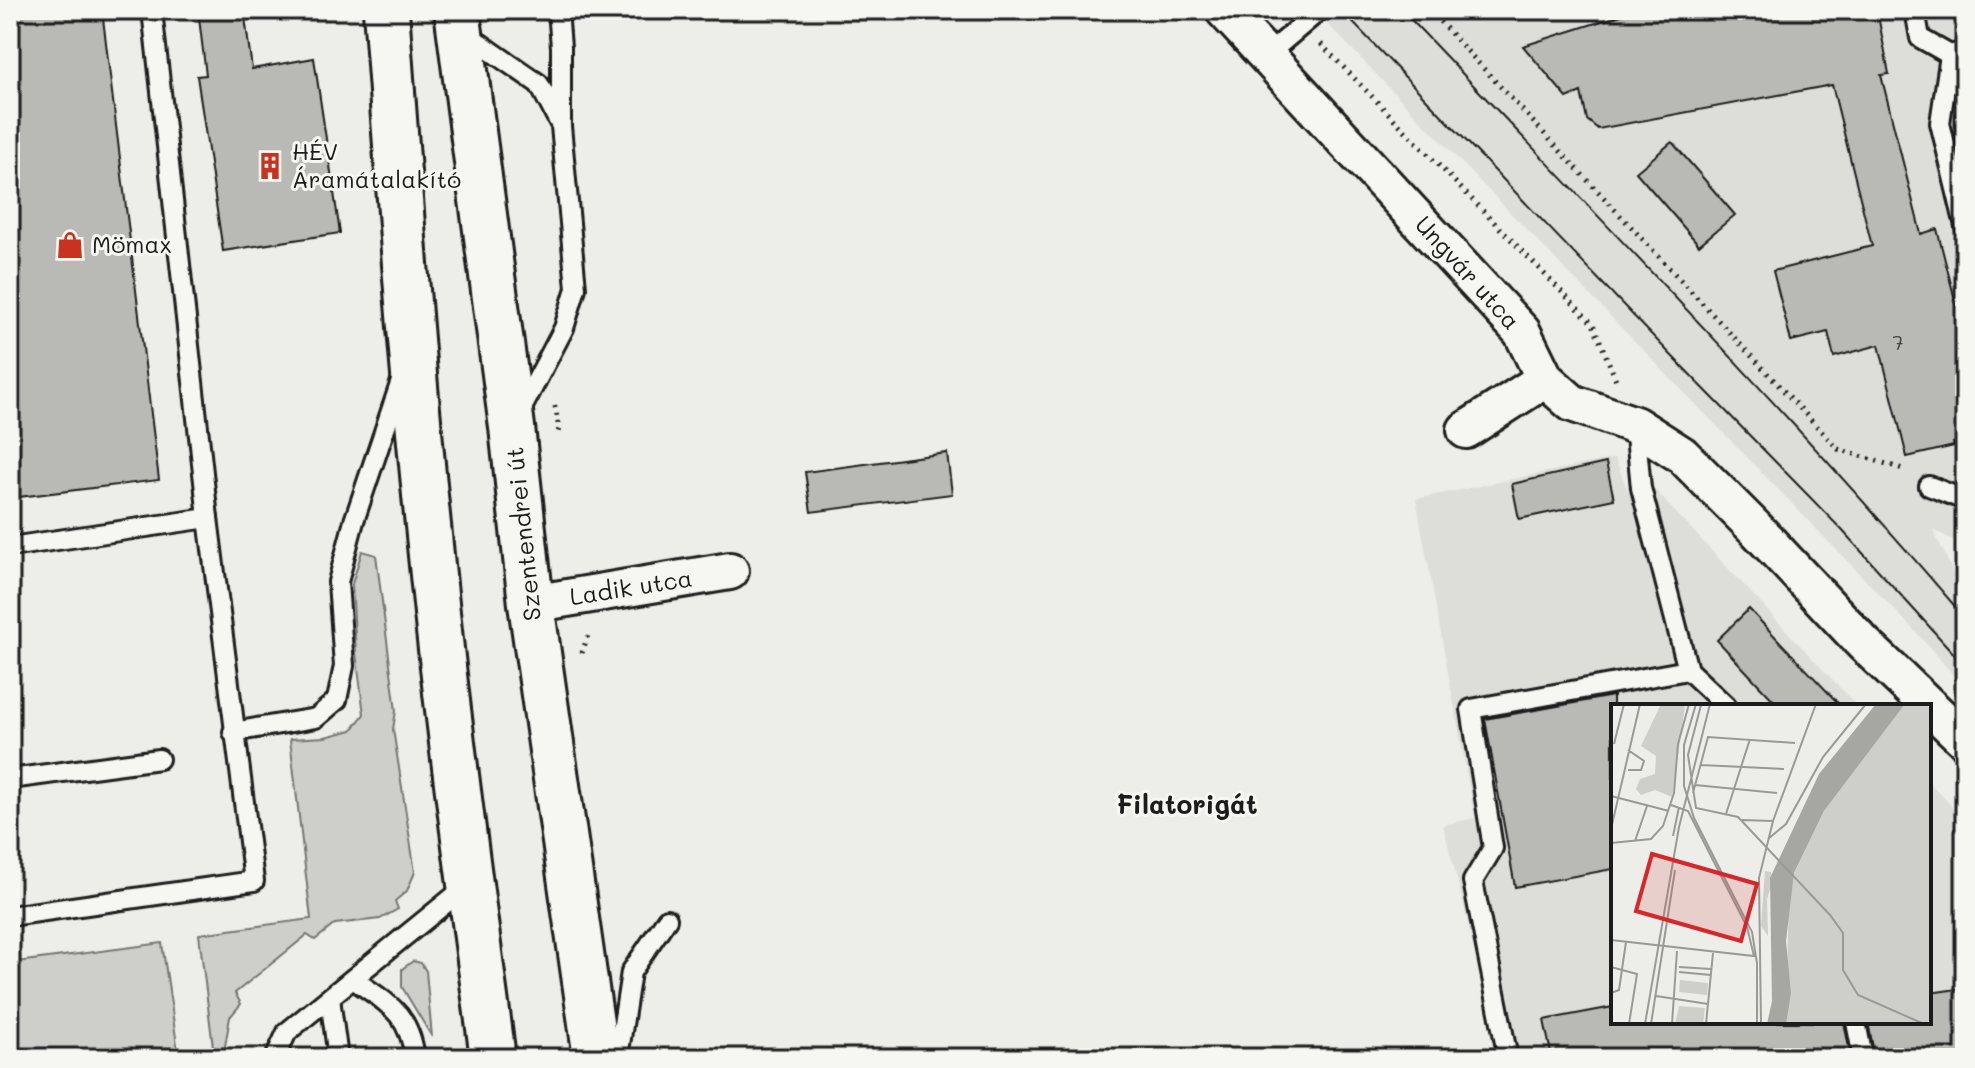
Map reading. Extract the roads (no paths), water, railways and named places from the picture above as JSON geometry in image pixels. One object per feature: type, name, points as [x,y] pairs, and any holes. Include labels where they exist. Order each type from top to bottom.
[{"type":"main road","points":[[386,10],[411,348],[429,537],[468,885],[493,1058]]},
{"type":"main road","name":"Szentendrei út","points":[[458,20],[512,427],[531,604],[596,1058]]},
{"type":"street","name":"Ungvár utca","points":[[1224,10],[1522,332],[1545,379],[1572,403],[1635,425],[1682,455],[1864,644],[1927,704]]},
{"type":"street","points":[[1466,430],[1545,379]]},
{"type":"street","name":"Ladik utca","points":[[531,604],[730,571]]},
{"type":"street","name":"Ungvár utca","points":[[1931,708],[1965,740]]},
{"type":"lane","points":[[10,916],[254,881],[233,732],[152,10]]},
{"type":"lane","points":[[512,427],[564,328],[576,288],[561,126],[558,10]]},
{"type":"lane","points":[[1915,10],[1920,38],[1958,53],[1940,123],[1965,226]]},
{"type":"lane","points":[[1267,55],[1313,16]]},
{"type":"lane","points":[[458,20],[539,84],[561,126]]},
{"type":"lane","points":[[233,732],[316,718],[337,700],[344,666],[338,582],[354,521],[411,348]]},
{"type":"lane","points":[[1635,425],[1641,488],[1688,670],[1724,704]]},
{"type":"lane","points":[[1929,486],[1965,500]]},
{"type":"lane","points":[[10,547],[208,518]]},
{"type":"lane","points":[[1508,1058],[1473,881],[1493,848],[1471,709],[1688,670]]},
{"type":"lane","points":[[10,779],[159,759]]},
{"type":"lane","points":[[275,1058],[287,1032],[468,885]]},
{"type":"lane","points":[[618,1058],[631,972],[667,919]]},
{"type":"lane","points":[[353,979],[396,1010],[412,1034],[415,1058]]},
{"type":"lane","points":[[330,998],[338,1058]]},
{"type":"lane","points":[[1856,1024],[1863,1058]]},
{"type":"tram line","points":[[1341,10],[1841,529],[1965,666]]},
{"type":"tram line","points":[[1402,10],[1758,386],[1965,618]]},
{"type":"place","name":"HÉV Áramátalakító","points":[[270,166]]},
{"type":"place","name":"Mömax","points":[[70,245]]},
{"type":"district","name":"Filatorigát","points":[[1187,805]]}]
